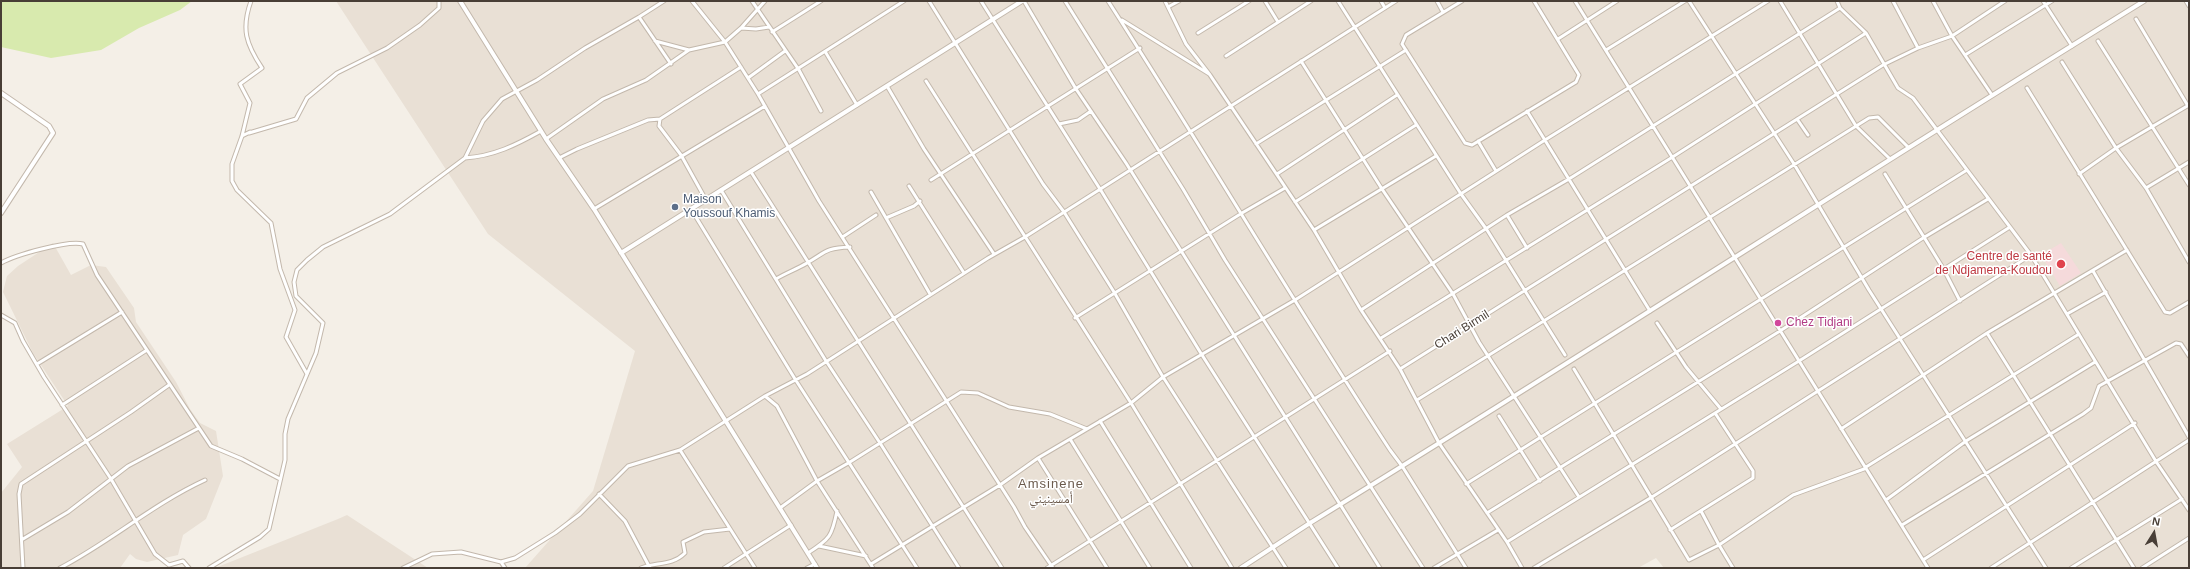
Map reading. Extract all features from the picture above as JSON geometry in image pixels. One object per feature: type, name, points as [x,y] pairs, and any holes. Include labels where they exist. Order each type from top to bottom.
[{"type":"street","points":[[251,1],[246,30],[250,48],[262,68],[240,84],[250,103],[242,136],[232,164],[232,182],[237,190],[271,223],[280,269],[295,310],[286,337],[307,374]]},
{"type":"street","points":[[242,136],[296,119],[307,98],[337,73],[387,48],[420,25],[439,8],[439,1]]},
{"type":"street","points":[[460,1],[546,139],[594,209],[818,568]]},
{"type":"street","points":[[209,568],[260,537],[269,529],[284,460],[285,434],[288,419],[316,353],[323,323],[296,296],[294,282],[297,270],[323,247],[390,214],[465,158],[482,121],[502,99],[517,92],[664,1]]},
{"type":"street","points":[[692,1],[725,42],[741,67],[819,200],[844,236],[1025,527],[1052,566]]},
{"type":"street","points":[[752,1],[799,70],[821,111]]},
{"type":"street","points":[[546,139],[604,99],[646,80],[689,50],[725,42],[758,11],[765,1]]},
{"type":"street","points":[[772,32],[821,1]]},
{"type":"street","points":[[758,94],[799,70],[904,1]]},
{"type":"street","points":[[929,1],[956,42],[1043,184],[1064,212],[1084,248],[1114,292],[1163,377],[1286,568]]},
{"type":"street","points":[[981,1],[1100,189],[1202,355],[1338,568]]},
{"type":"street","points":[[621,253],[1023,1],[1076,89],[1341,504],[1380,568]]},
{"type":"street","points":[[1066,1],[1160,151],[1209,234],[1423,568]]},
{"type":"street","points":[[1108,1],[1140,48],[1156,79],[1242,213],[1344,380],[1402,466],[1466,568]]},
{"type":"street","points":[[1165,1],[1186,44],[1232,106],[1314,230],[1361,310],[1390,351],[1439,442],[1466,484],[1507,542],[1522,568]]},
{"type":"street","points":[[1168,8],[1178,1]]},
{"type":"street","points":[[1198,33],[1249,1]]},
{"type":"street","points":[[1265,1],[1278,22]]},
{"type":"street","points":[[1226,56],[1312,1]]},
{"type":"street","points":[[1338,1],[1436,156],[1487,230],[1524,292],[1565,355]]},
{"type":"street","points":[[1381,1],[1385,8]]},
{"type":"street","points":[[403,568],[432,554],[461,552],[502,562],[515,558],[555,533],[580,514],[628,466],[680,450],[765,396],[826,361],[964,272],[1025,237],[1190,131],[1232,106],[1354,26],[1396,1]]},
{"type":"street","points":[[1436,1],[1443,12]]},
{"type":"street","points":[[1462,1],[1406,35],[1402,44],[1465,143],[1472,145],[1576,82],[1578,79],[1579,76],[1534,1]]},
{"type":"street","points":[[1575,1],[1671,158],[1709,216],[1928,568]]},
{"type":"street","points":[[1558,39],[1617,1]]},
{"type":"street","points":[[1606,50],[1685,1]]},
{"type":"street","points":[[1689,1],[1756,104],[1773,134],[1794,164],[1922,375],[1950,414],[2005,505],[2046,568]]},
{"type":"street","points":[[871,564],[932,525],[1000,485],[1038,458],[1131,403],[1163,377],[1295,300],[1407,227],[1629,89],[1711,35],[1768,1]]},
{"type":"street","points":[[1780,1],[1856,126],[1889,158]]},
{"type":"street","points":[[1837,1],[1840,8],[1866,33],[1883,66],[1898,88],[1913,98],[1935,130],[1967,170],[2031,256],[2107,382],[2135,423],[2157,462],[2189,510]]},
{"type":"street","points":[[1894,1],[1918,48]]},
{"type":"street","points":[[1933,1],[1952,36],[1992,95]]},
{"type":"street","name":"Chari Birmil","points":[[1400,369],[1883,66],[1918,48],[1952,36],[2005,1]]},
{"type":"street","points":[[2043,1],[2072,46]]},
{"type":"street","points":[[1965,55],[2052,1]]},
{"type":"street","points":[[1241,568],[1439,442],[1735,258],[1889,158],[2144,1]]},
{"type":"street","points":[[2186,1],[2189,6]]},
{"type":"street","points":[[1361,310],[1487,230],[1507,215],[1569,179],[1840,8]]},
{"type":"street","points":[[639,17],[671,64]]},
{"type":"street","points":[[1119,17],[1129,26],[1210,75]]},
{"type":"street","points":[[2079,174],[2116,148],[2188,105],[2136,19]]},
{"type":"street","points":[[741,28],[756,29],[769,27]]},
{"type":"street","points":[[1381,338],[1671,158],[1866,33]]},
{"type":"street","points":[[655,40],[689,50]]},
{"type":"street","points":[[2098,41],[2189,185]]},
{"type":"street","points":[[931,180],[973,155],[1009,130],[1140,48]]},
{"type":"street","points":[[1256,144],[1406,50]]},
{"type":"street","points":[[748,78],[785,51]]},
{"type":"street","points":[[826,52],[857,105]]},
{"type":"street","points":[[1301,61],[1382,189],[1453,294],[1488,356],[1579,497]]},
{"type":"street","points":[[2062,62],[2116,148],[2146,188],[2189,262]]},
{"type":"street","points":[[559,158],[577,149],[648,120],[660,119],[741,67]]},
{"type":"street","points":[[926,81],[1075,318],[1131,403],[1232,568]]},
{"type":"street","points":[[887,86],[941,174],[994,254]]},
{"type":"street","points":[[2026,88],[2165,312],[2170,313],[2189,302]]},
{"type":"street","points":[[1,93],[49,126],[53,133],[1,214]]},
{"type":"street","points":[[1277,174],[1397,94]]},
{"type":"street","points":[[594,209],[681,155],[707,142],[764,106]]},
{"type":"street","points":[[1059,124],[1078,120],[1090,111]]},
{"type":"street","points":[[1527,111],[1626,269],[1650,311]]},
{"type":"street","points":[[1417,400],[1709,216],[1869,118],[1878,117],[1908,147]]},
{"type":"street","points":[[660,119],[659,126],[681,155],[706,200]]},
{"type":"street","points":[[1797,119],[1808,135]]},
{"type":"street","points":[[1295,202],[1416,125]]},
{"type":"street","points":[[465,158],[481,157],[508,149],[541,131]]},
{"type":"street","points":[[1478,142],[1496,171]]},
{"type":"street","points":[[1314,230],[1436,156]]},
{"type":"street","points":[[2146,188],[2189,162]]},
{"type":"street","points":[[1466,484],[1675,351],[1761,300],[1904,208],[1967,170]]},
{"type":"street","points":[[751,172],[856,341],[1002,568]]},
{"type":"street","points":[[1885,174],[1922,238],[1943,268],[1960,300]]},
{"type":"street","points":[[909,186],[964,272]]},
{"type":"street","points":[[1075,318],[1114,292],[1285,188]]},
{"type":"street","points":[[721,190],[826,361],[959,568]]},
{"type":"street","points":[[870,192],[930,294]]},
{"type":"street","points":[[1487,513],[1780,331],[1922,238],[1988,199]]},
{"type":"street","points":[[886,218],[914,206],[920,201]]},
{"type":"street","points":[[691,210],[795,379],[917,568]]},
{"type":"street","points":[[844,236],[876,215]]},
{"type":"street","points":[[1507,215],[1527,248]]},
{"type":"street","points":[[1507,542],[1799,361],[1880,308],[2010,227]]},
{"type":"street","points":[[988,258],[1025,237]]},
{"type":"street","points":[[1,264],[62,244],[75,242],[83,244],[97,275],[198,429],[211,446],[216,450],[242,459],[280,480]]},
{"type":"street","points":[[776,279],[808,262],[822,252],[838,247],[850,246]]},
{"type":"street","points":[[1841,429],[1987,334],[2055,295],[2127,250]]},
{"type":"street","points":[[1534,568],[1735,444],[2031,256]]},
{"type":"street","points":[[2093,271],[2146,360],[2189,437]]},
{"type":"street","points":[[2067,314],[2106,292]]},
{"type":"street","points":[[37,364],[122,312]]},
{"type":"street","points":[[1,315],[15,323],[23,341],[62,405],[111,479],[154,554],[169,565],[183,561],[189,568]]},
{"type":"street","points":[[1657,323],[1698,382],[1721,409]]},
{"type":"street","points":[[1987,334],[2134,568]]},
{"type":"street","points":[[1574,369],[1652,496],[1670,530],[1689,560],[1719,545],[1793,495],[1865,468],[2079,334]]},
{"type":"street","points":[[1902,525],[2051,435],[2091,408],[2098,388],[2107,382],[2176,343],[2181,344],[2189,356]]},
{"type":"street","points":[[62,405],[147,350]]},
{"type":"street","points":[[1046,568],[1052,566],[1216,460],[1390,351]]},
{"type":"street","points":[[1886,500],[1966,441],[2095,362]]},
{"type":"street","points":[[23,568],[19,494],[21,484],[130,412],[169,384]]},
{"type":"street","points":[[780,508],[817,481],[850,462],[960,392],[978,393],[1009,406],[1050,414],[1087,429]]},
{"type":"street","points":[[765,396],[777,406],[817,481],[874,568]]},
{"type":"street","points":[[1670,530],[1753,478],[1753,472],[1715,413]]},
{"type":"street","points":[[1499,416],[1540,481]]},
{"type":"street","points":[[1100,422],[1191,568]]},
{"type":"street","points":[[1923,560],[2005,505],[2135,423]]},
{"type":"street","points":[[22,539],[68,512],[128,466],[198,429]]},
{"type":"street","points":[[1070,439],[1150,568]]},
{"type":"street","points":[[1991,568],[2189,440]]},
{"type":"street","points":[[680,450],[755,568]]},
{"type":"street","points":[[1038,458],[1107,568]]},
{"type":"street","points":[[60,568],[92,551],[135,520],[179,493],[205,480]]},
{"type":"street","points":[[599,494],[624,520],[649,567]]},
{"type":"street","points":[[2071,568],[2182,499]]},
{"type":"street","points":[[808,553],[819,546],[833,532],[837,511]]},
{"type":"street","points":[[1701,511],[1733,568]]},
{"type":"street","points":[[724,568],[790,525]]},
{"type":"street","points":[[641,568],[665,564],[679,558],[685,553],[683,542],[704,532],[730,529]]},
{"type":"street","points":[[1434,568],[1498,530]]},
{"type":"street","points":[[2142,568],[2189,538]]},
{"type":"street","points":[[819,546],[866,556]]},
{"type":"street","points":[[502,562],[505,568]]},
{"type":"street","points":[[807,568],[815,564]]},
{"type":"shaded area","points":[[336,1],[2189,1],[2189,568],[1664,568],[1656,558],[1638,568],[525,568],[593,491],[635,351],[488,234]]},
{"type":"shaded area","points":[[53,243],[71,275],[91,265],[106,267],[134,308],[136,322],[176,382],[190,409],[200,423],[216,431],[223,476],[206,519],[183,535],[178,555],[147,562],[136,559],[130,554],[120,568],[1,568],[1,493],[22,467],[7,444],[68,406],[33,353],[3,292],[7,276],[18,266]]},
{"type":"shaded area","name":"Centre de santé de Ndjamena-Koudou","points":[[2061,243],[2081,273],[2060,286],[2041,255]]},
{"type":"shaded area","points":[[347,515],[428,568],[215,568],[338,519]]},
{"type":"green space","points":[[1,1],[192,1],[180,10],[139,28],[101,50],[51,58],[1,47]]},
{"type":"place","name":"Maison Youssouf Khamis","points":[[675,207]]},
{"type":"place","name":"Centre de santé de Ndjamena-Koudou","points":[[2061,264]]},
{"type":"place","name":"Chez Tidjani","points":[[1778,323]]},
{"type":"district","name":"Amsinene أمسينيني","points":[[1051,492]]}]
